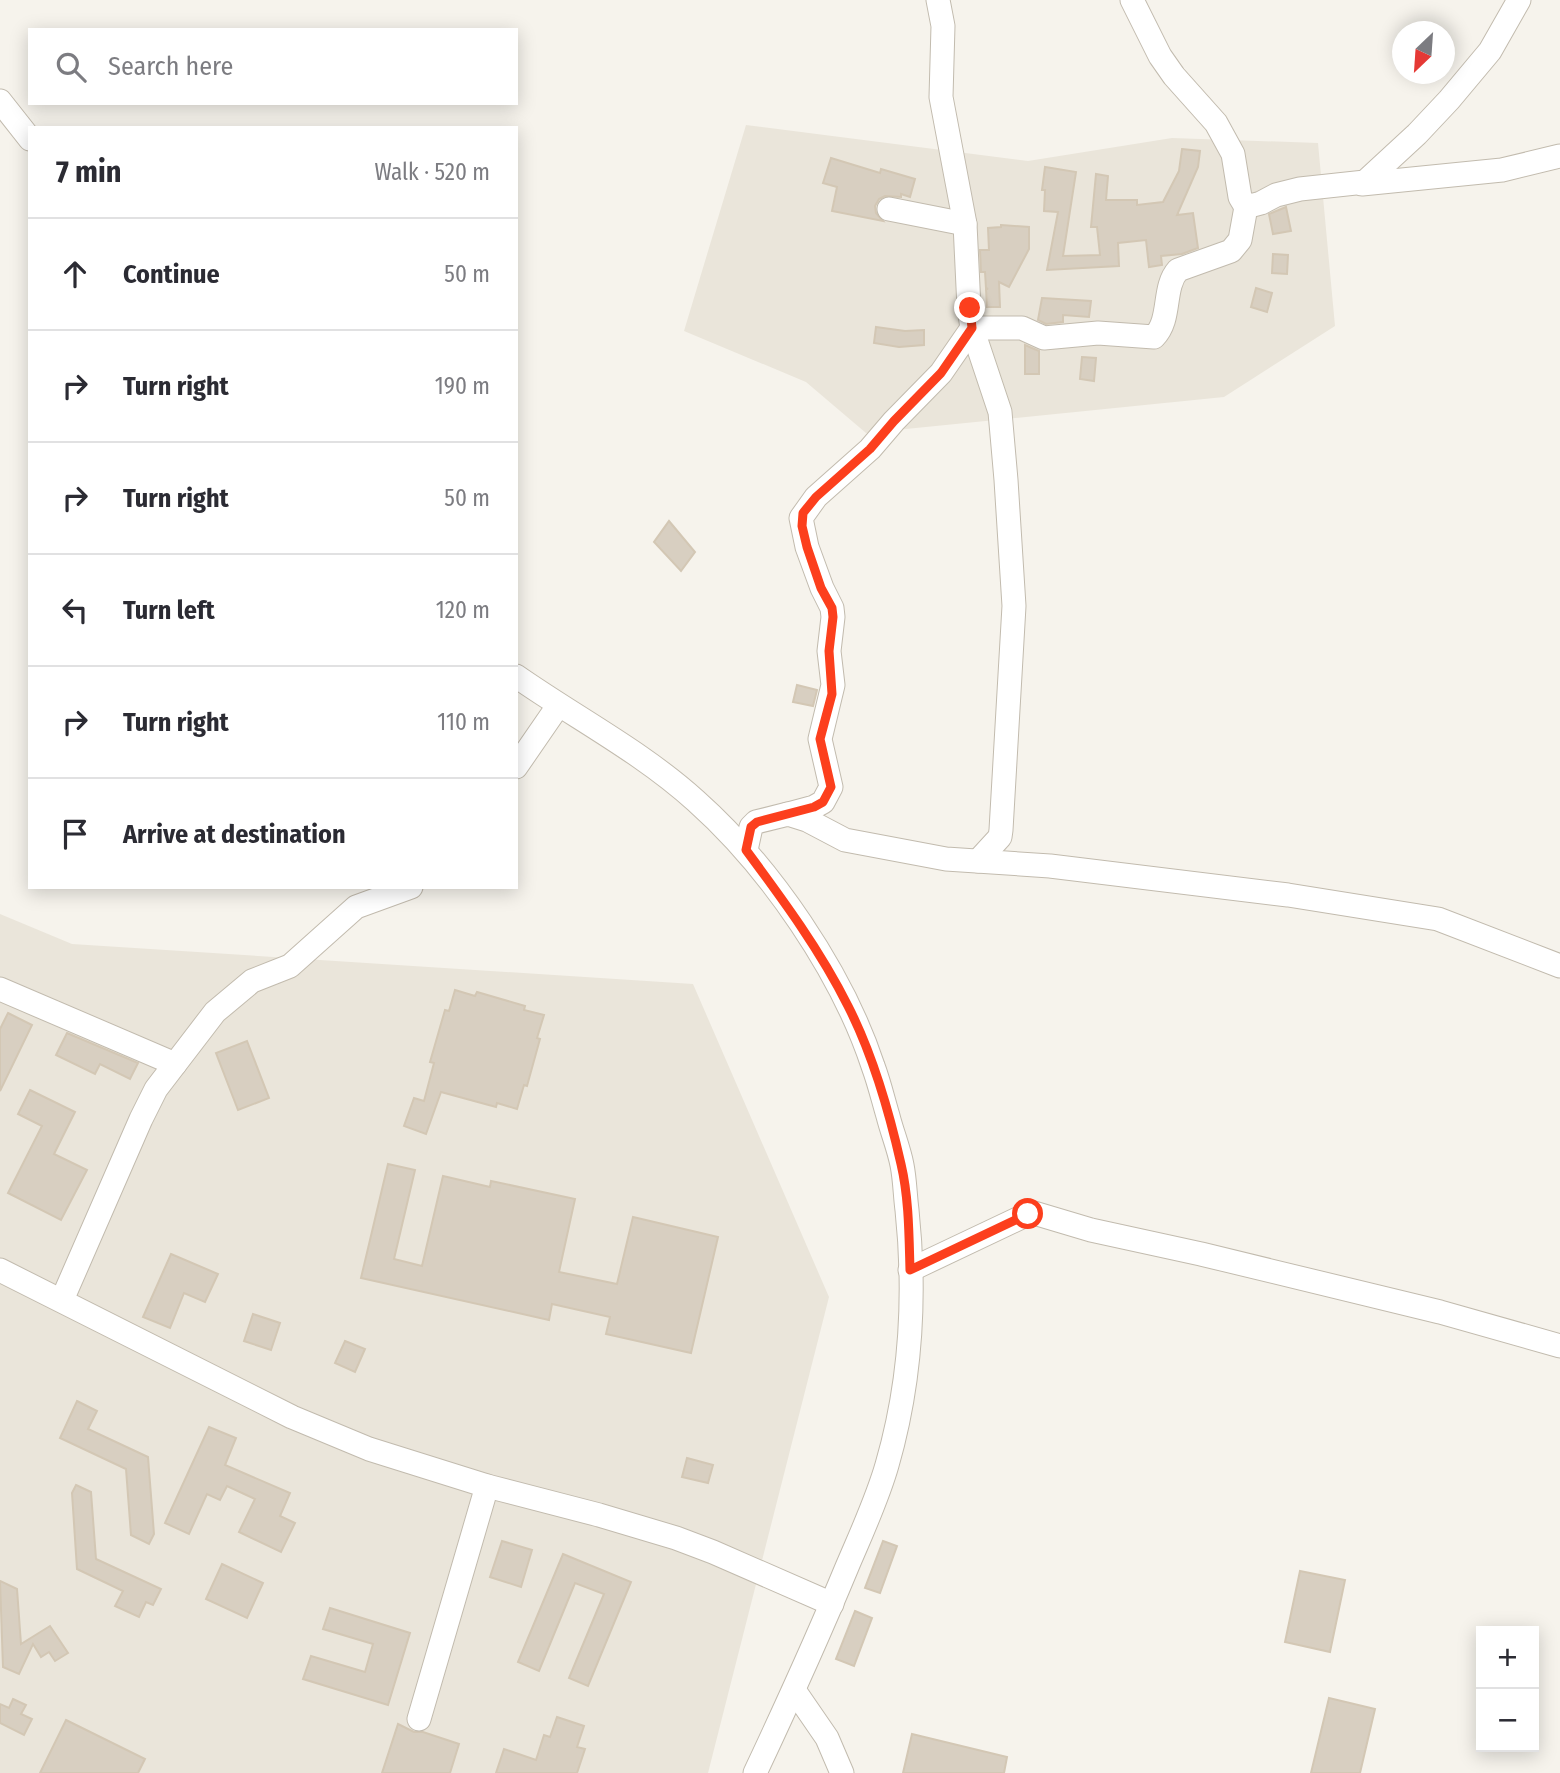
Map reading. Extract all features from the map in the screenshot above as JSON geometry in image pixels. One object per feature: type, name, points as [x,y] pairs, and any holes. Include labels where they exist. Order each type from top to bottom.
[{"type":"street","points":[[938,0],[943,26],[941,97],[965,223],[972,328],[1000,417],[1014,606],[1001,830],[1000,837],[978,862]]},
{"type":"street","points":[[972,328],[1022,328],[1044,338],[1098,332],[1154,337],[1163,325],[1178,270],[1231,251],[1241,240],[1246,207],[1240,197],[1233,154],[1216,123],[1160,56],[1132,0]]},
{"type":"street","points":[[1362,184],[1417,134],[1490,51],[1519,0]]},
{"type":"street","points":[[0,101],[28,136]]},
{"type":"street","points":[[1246,207],[1300,189],[1502,170],[1560,156]]},
{"type":"street","points":[[889,209],[965,223]]},
{"type":"street","points":[[746,850],[751,827],[757,822],[814,807],[823,802],[831,787],[820,739],[832,694],[829,651],[833,617],[832,608],[821,588],[807,547],[802,526],[803,513],[816,497],[870,449],[941,373],[972,328]]},
{"type":"street","points":[[518,678],[652,764],[696,801],[746,850],[792,911],[849,1007],[873,1064],[902,1166],[910,1270],[909,1352],[898,1422],[875,1501],[832,1604],[755,1773]]},
{"type":"street","points":[[518,764],[558,706]]},
{"type":"street","points":[[788,814],[807,820],[845,840],[946,859],[1050,866],[1288,895],[1438,919],[1560,966]]},
{"type":"street","points":[[62,1300],[156,1089],[215,1012],[252,981],[289,966],[356,907],[406,889]]},
{"type":"street","points":[[0,989],[175,1064]]},
{"type":"street","points":[[910,1270],[1034,1213],[1091,1230],[1440,1312],[1560,1346]]},
{"type":"street","points":[[0,1270],[292,1417],[369,1449],[487,1486],[676,1538],[832,1604]]},
{"type":"street","points":[[419,1719],[487,1486]]},
{"type":"street","points":[[794,1690],[827,1738],[842,1773]]},
{"type":"shaded area","points":[[746,125],[1028,161],[1172,138],[1318,143],[1335,326],[1224,397],[866,433],[806,382],[684,331]]},
{"type":"shaded area","points":[[0,914],[72,944],[693,984],[829,1297],[708,1773],[0,1773]]},
{"type":"building","points":[[1182,149],[1200,151],[1198,167],[1177,215],[1193,213],[1198,248],[1182,254],[1161,256],[1162,265],[1149,267],[1146,240],[1118,243],[1119,266],[1047,270],[1058,212],[1044,211],[1045,190],[1042,190],[1045,167],[1076,172],[1063,256],[1100,255],[1097,227],[1091,227],[1096,174],[1108,176],[1106,200],[1137,200],[1137,205],[1163,202],[1179,171]]},
{"type":"building","points":[[831,158],[880,173],[881,169],[915,179],[910,197],[901,194],[901,197],[885,196],[879,199],[875,206],[876,213],[883,221],[832,211],[837,187],[823,183]]},
{"type":"building","points":[[1286,207],[1291,231],[1273,234],[1269,214]]},
{"type":"building","points":[[1001,225],[1029,227],[1029,249],[1009,287],[999,282],[1000,307],[987,307],[988,289],[985,272],[981,272],[980,250],[989,250],[988,228]]},
{"type":"building","points":[[1273,254],[1288,255],[1287,274],[1272,273]]},
{"type":"building","points":[[1256,288],[1272,293],[1267,312],[1251,307]]},
{"type":"building","points":[[1042,298],[1091,301],[1089,317],[1063,315],[1063,322],[1046,324],[1038,320]]},
{"type":"building","points":[[876,327],[905,331],[924,330],[924,345],[899,347],[874,343]]},
{"type":"building","points":[[1025,345],[1039,351],[1039,374],[1025,374]]},
{"type":"building","points":[[1082,357],[1096,358],[1094,381],[1080,379]]},
{"type":"building","points":[[669,521],[695,552],[681,571],[654,542]]},
{"type":"building","points":[[797,685],[817,690],[813,706],[793,702]]},
{"type":"building","points":[[455,990],[475,996],[477,992],[525,1006],[524,1010],[544,1015],[537,1038],[540,1039],[527,1086],[524,1085],[517,1109],[497,1103],[496,1107],[441,1092],[426,1134],[404,1126],[414,1098],[424,1101],[434,1063],[430,1062],[445,1010],[449,1011]]},
{"type":"building","points":[[8,1013],[32,1025],[0,1091],[0,1029]]},
{"type":"building","points":[[67,1033],[138,1063],[130,1079],[100,1064],[95,1074],[56,1055]]},
{"type":"building","points":[[247,1041],[269,1098],[238,1110],[216,1053]]},
{"type":"building","points":[[30,1090],[75,1112],[54,1154],[87,1170],[61,1220],[8,1193],[42,1126],[18,1114]]},
{"type":"building","points":[[388,1164],[415,1170],[394,1259],[422,1266],[443,1176],[490,1187],[491,1181],[575,1199],[559,1272],[617,1284],[633,1217],[718,1237],[691,1353],[606,1334],[610,1317],[552,1304],[549,1320],[361,1278]]},
{"type":"building","points":[[171,1254],[218,1274],[205,1302],[184,1293],[170,1328],[143,1317]]},
{"type":"building","points":[[253,1314],[280,1323],[271,1350],[244,1341]]},
{"type":"building","points":[[345,1341],[365,1349],[355,1372],[335,1363]]},
{"type":"building","points":[[77,1401],[97,1411],[88,1429],[148,1457],[154,1534],[149,1544],[131,1535],[126,1469],[60,1438]]},
{"type":"building","points":[[209,1427],[236,1438],[225,1465],[290,1493],[280,1516],[295,1523],[281,1552],[239,1532],[255,1499],[227,1486],[220,1500],[207,1494],[189,1534],[165,1523]]},
{"type":"building","points":[[687,1458],[713,1465],[708,1483],[682,1477]]},
{"type":"building","points":[[76,1485],[91,1492],[96,1559],[161,1589],[153,1605],[146,1602],[139,1617],[115,1606],[123,1591],[77,1569],[72,1493]]},
{"type":"building","points":[[502,1541],[532,1550],[521,1587],[490,1577]]},
{"type":"building","points":[[883,1541],[897,1546],[880,1593],[865,1588]]},
{"type":"building","points":[[563,1554],[631,1582],[588,1686],[569,1678],[604,1594],[575,1583],[539,1671],[518,1662]]},
{"type":"building","points":[[222,1564],[263,1583],[247,1618],[206,1599]]},
{"type":"building","points":[[1300,1571],[1345,1580],[1330,1652],[1285,1642]]},
{"type":"building","points":[[0,1581],[17,1589],[21,1644],[50,1626],[68,1653],[55,1661],[49,1652],[41,1657],[33,1644],[19,1674],[3,1667]]},
{"type":"building","points":[[330,1608],[410,1633],[388,1705],[303,1679],[311,1656],[365,1672],[373,1644],[323,1629]]},
{"type":"building","points":[[855,1611],[872,1618],[854,1666],[836,1659]]},
{"type":"building","points":[[1329,1698],[1375,1709],[1360,1773],[1311,1773]]},
{"type":"building","points":[[13,1699],[26,1705],[21,1714],[32,1719],[24,1735],[0,1723],[0,1704],[9,1708]]},
{"type":"building","points":[[557,1717],[584,1726],[577,1747],[585,1749],[577,1773],[496,1773],[504,1749],[536,1760],[544,1735],[550,1737]]},
{"type":"building","points":[[66,1720],[145,1759],[138,1773],[40,1773]]},
{"type":"building","points":[[398,1724],[414,1732],[423,1732],[459,1744],[450,1773],[382,1773]]},
{"type":"building","points":[[912,1734],[1007,1757],[1004,1773],[903,1773]]},
{"type":"route","points":[[970,308],[972,328],[941,373],[870,449],[816,497],[803,513],[801,518],[807,547],[821,588],[832,608],[833,617],[829,651],[832,694],[820,739],[823,762],[831,787],[823,802],[814,807],[757,822],[751,827],[746,850],[792,911],[823,960],[849,1007],[873,1064],[902,1166],[910,1270],[1028,1214]]}]
